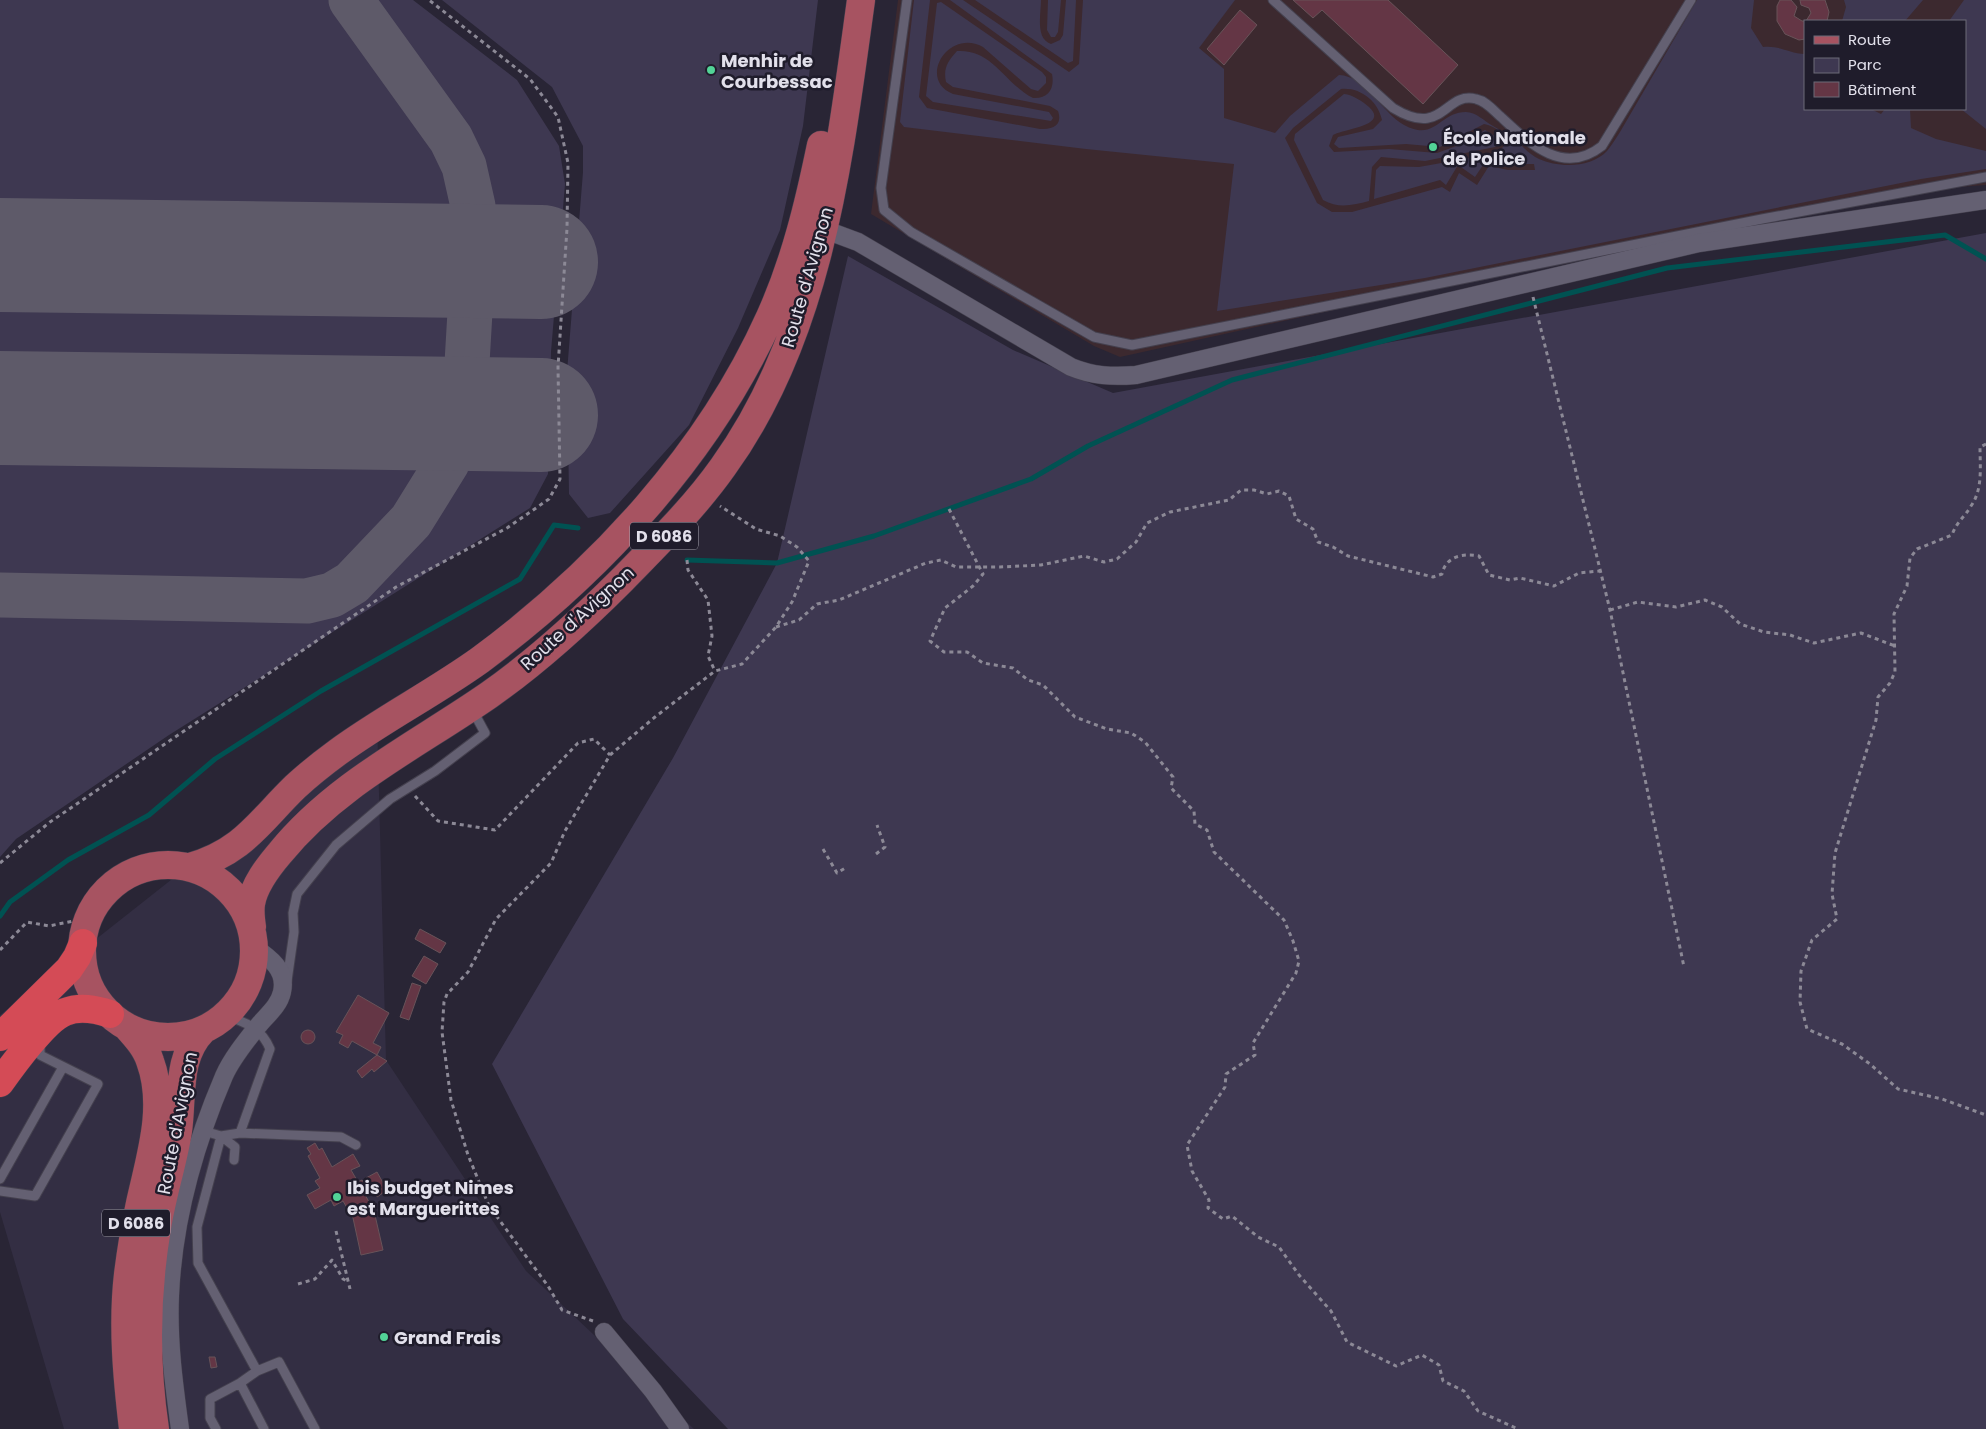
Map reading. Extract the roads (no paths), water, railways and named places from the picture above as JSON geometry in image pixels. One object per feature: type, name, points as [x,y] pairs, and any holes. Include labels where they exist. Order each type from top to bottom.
[{"type":"highway","points":[[0,1037],[69,969],[77,958],[85,931]]},
{"type":"highway","points":[[0,1083],[14,1064],[56,1017],[73,1010],[89,1008],[118,1021]]},
{"type":"main road","name":"Route d'Avignon","points":[[190,867],[223,854],[246,839],[295,787],[316,769],[360,737],[460,674],[503,641],[589,566],[660,490],[688,454],[722,408],[750,359],[771,315],[791,264],[820,151],[842,0]]},
{"type":"main road","name":"Route d'Avignon","points":[[253,937],[251,904],[264,874],[308,822],[356,781],[491,693],[576,624],[620,582],[702,494],[724,465],[769,391],[800,308],[823,229],[846,108],[861,0]]},
{"type":"main road","points":[[165,864],[190,867],[211,875],[229,889],[243,906],[253,937],[251,975],[241,997],[226,1016],[203,1030],[184,1036],[165,1037],[145,1034],[118,1021],[91,989],[85,974],[85,931],[101,897],[119,880],[149,867],[165,864]]},
{"type":"main road","name":"Route d'Avignon","points":[[118,1021],[142,1044],[150,1060],[157,1104],[156,1125],[136,1221],[128,1275],[126,1346],[133,1429]]},
{"type":"main road","name":"Route d'Avignon","points":[[155,1429],[148,1350],[150,1291],[154,1249],[178,1131],[186,1056],[195,1039],[203,1030]]},
{"type":"street","points":[[823,229],[858,242],[1070,367],[1089,374],[1113,377],[1136,375],[1699,243],[1986,200]]},
{"type":"street","points":[[180,1429],[170,1323],[172,1269],[185,1198],[204,1130],[229,1065],[280,997],[283,982],[279,970],[253,937]]},
{"type":"street","points":[[604,1332],[653,1391],[680,1429]]},
{"type":"lane","points":[[907,0],[881,188],[884,210],[911,232],[1094,337],[1114,343],[1132,345],[1762,219],[1986,177]]},
{"type":"lane","points":[[1273,0],[1393,108],[1408,117],[1428,119],[1438,116],[1456,103],[1467,99],[1476,99],[1486,104],[1534,147],[1554,156],[1570,158],[1588,155],[1602,146],[1691,0]]},
{"type":"lane","points":[[280,997],[289,971],[294,932],[293,912],[297,894],[336,844],[390,799],[435,771],[485,733],[471,707]]},
{"type":"lane","points":[[226,1016],[246,1022],[256,1029],[267,1042],[269,1056],[240,1133]]},
{"type":"lane","points":[[0,1191],[35,1196],[98,1084],[63,1068],[39,1052],[45,1029]]},
{"type":"lane","points":[[0,1180],[63,1068]]},
{"type":"lane","points":[[204,1130],[221,1136],[235,1147],[234,1160]]},
{"type":"lane","points":[[221,1136],[240,1133],[340,1137],[356,1145]]},
{"type":"lane","points":[[221,1136],[196,1227],[198,1263],[257,1371]]},
{"type":"lane","points":[[216,1429],[210,1418],[210,1399],[240,1383],[257,1371],[279,1362],[315,1429]]},
{"type":"lane","points":[[240,1383],[264,1429]]},
{"type":"waterway","points":[[687,560],[777,563],[874,536],[1031,479],[1088,446],[1232,380],[1667,268],[1945,235],[1986,259]]},
{"type":"waterway","points":[[0,916],[10,902],[68,860],[149,815],[215,759],[321,691],[520,579],[554,525],[578,528]]},
{"type":"place","name":"Menhir de Courbessac","points":[[711,70]]},
{"type":"place","name":"École Nationale de Police","points":[[1433,147]]},
{"type":"place","name":"Ibis budget Nimes est Marguerittes","points":[[337,1197]]},
{"type":"place","name":"Grand Frais","points":[[384,1337]]}]
